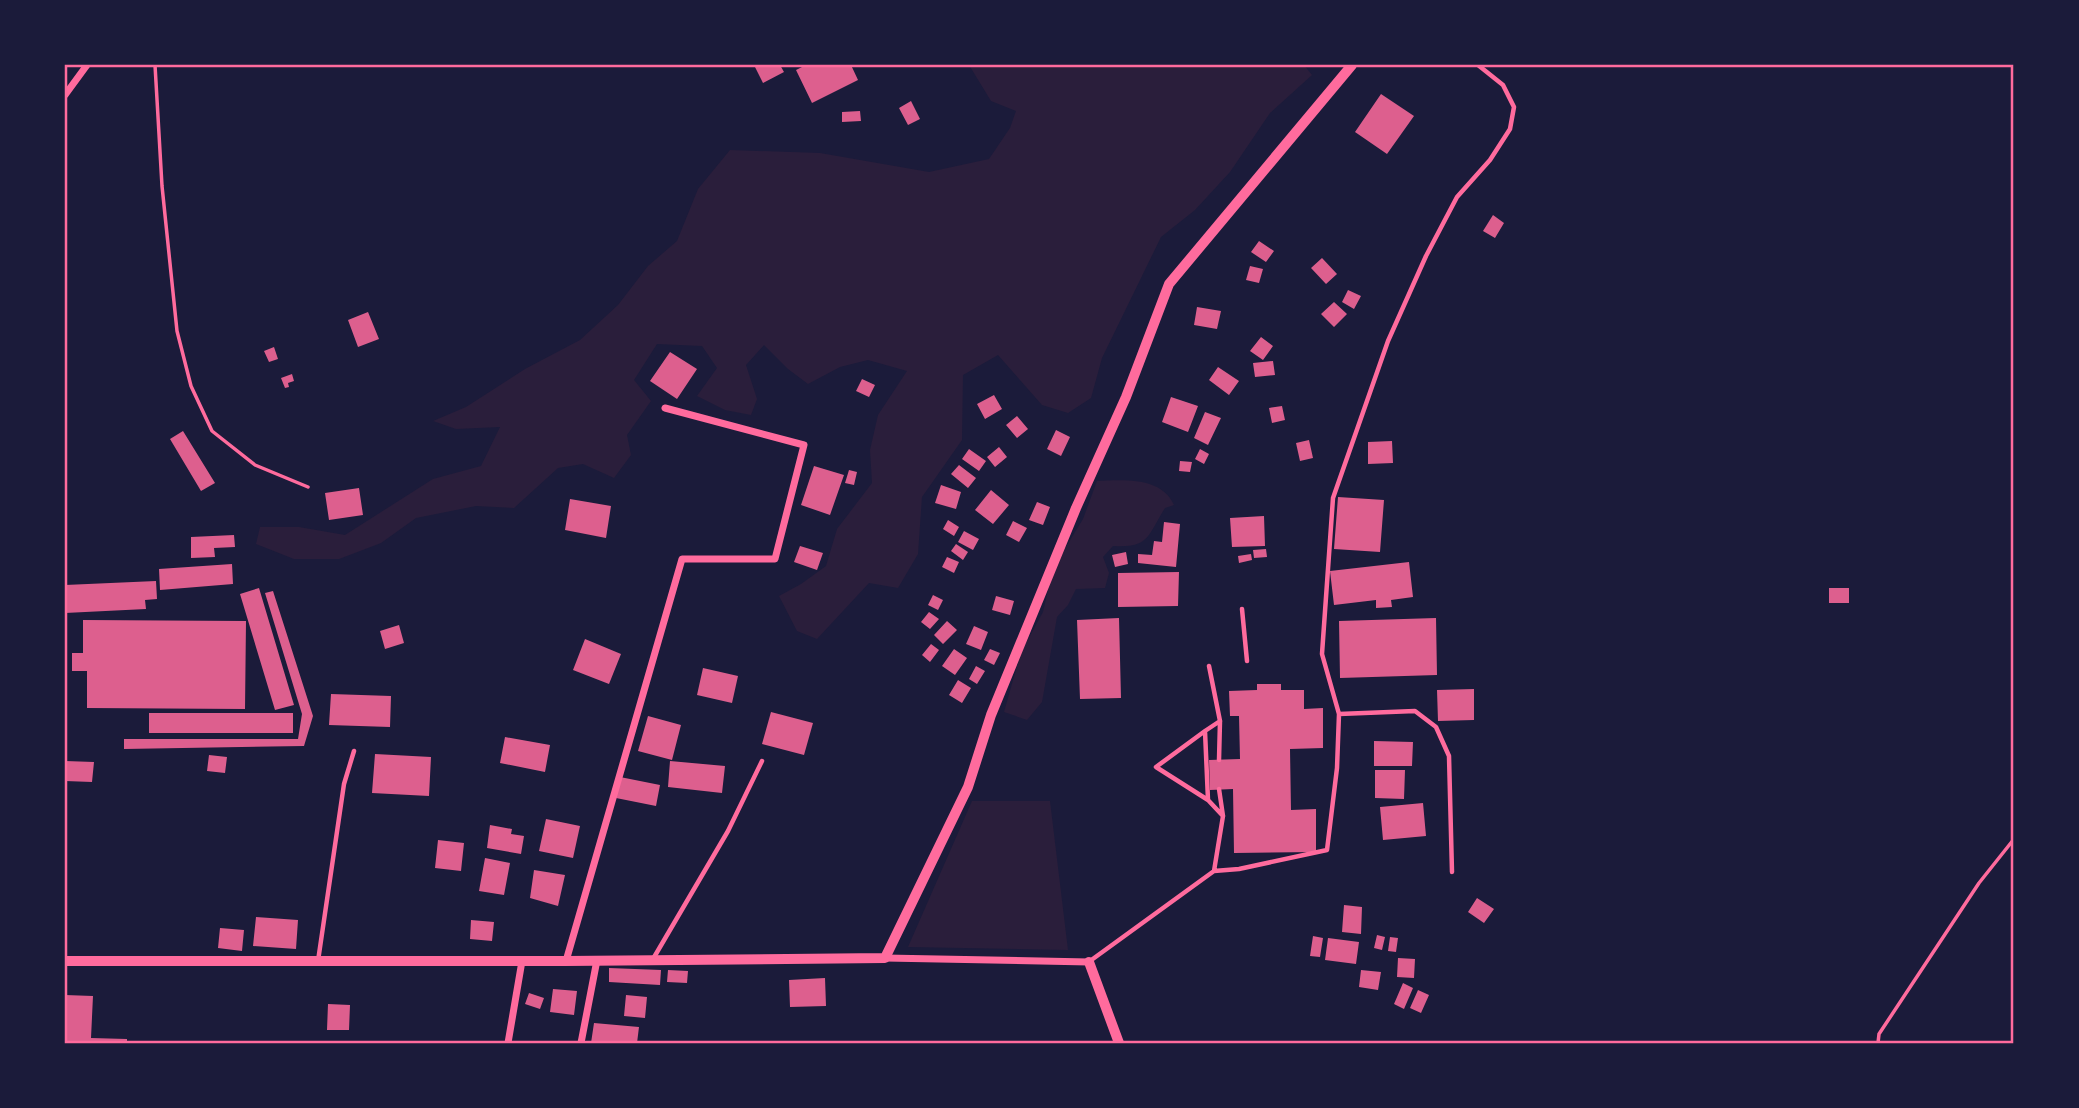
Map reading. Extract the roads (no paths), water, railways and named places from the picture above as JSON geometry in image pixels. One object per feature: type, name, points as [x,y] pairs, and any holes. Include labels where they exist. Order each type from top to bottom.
[{"type":"street","points":[[65,95],[87,65]]},
{"type":"street","points":[[886,958],[968,787],[991,715],[1076,508],[1126,397],[1170,284],[1352,65]]},
{"type":"street","points":[[566,961],[682,559],[775,559],[804,445],[665,408]]},
{"type":"street","points":[[65,961],[886,958],[1089,962],[1119,1043]]},
{"type":"street","points":[[582,1043],[597,960]]},
{"type":"street","points":[[508,1043],[522,961]]},
{"type":"lane","points":[[1089,962],[1214,871],[1239,869],[1327,850],[1337,768],[1339,714],[1322,653],[1332,498],[1388,341],[1426,256],[1457,197],[1490,160],[1510,129],[1514,107],[1503,85],[1478,65]]},
{"type":"lane","points":[[1241,609],[1247,661]]},
{"type":"lane","points":[[1209,666],[1220,721],[1219,760]]},
{"type":"lane","points":[[1339,714],[1415,711],[1436,727],[1448,756],[1452,872]]},
{"type":"lane","points":[[1220,721],[1156,767],[1208,800],[1223,816]]},
{"type":"lane","points":[[1205,732],[1208,800]]},
{"type":"lane","points":[[318,961],[344,784],[354,751]]},
{"type":"lane","points":[[653,960],[728,831],[762,761]]},
{"type":"lane","points":[[1214,871],[1223,816],[1219,789]]}]
